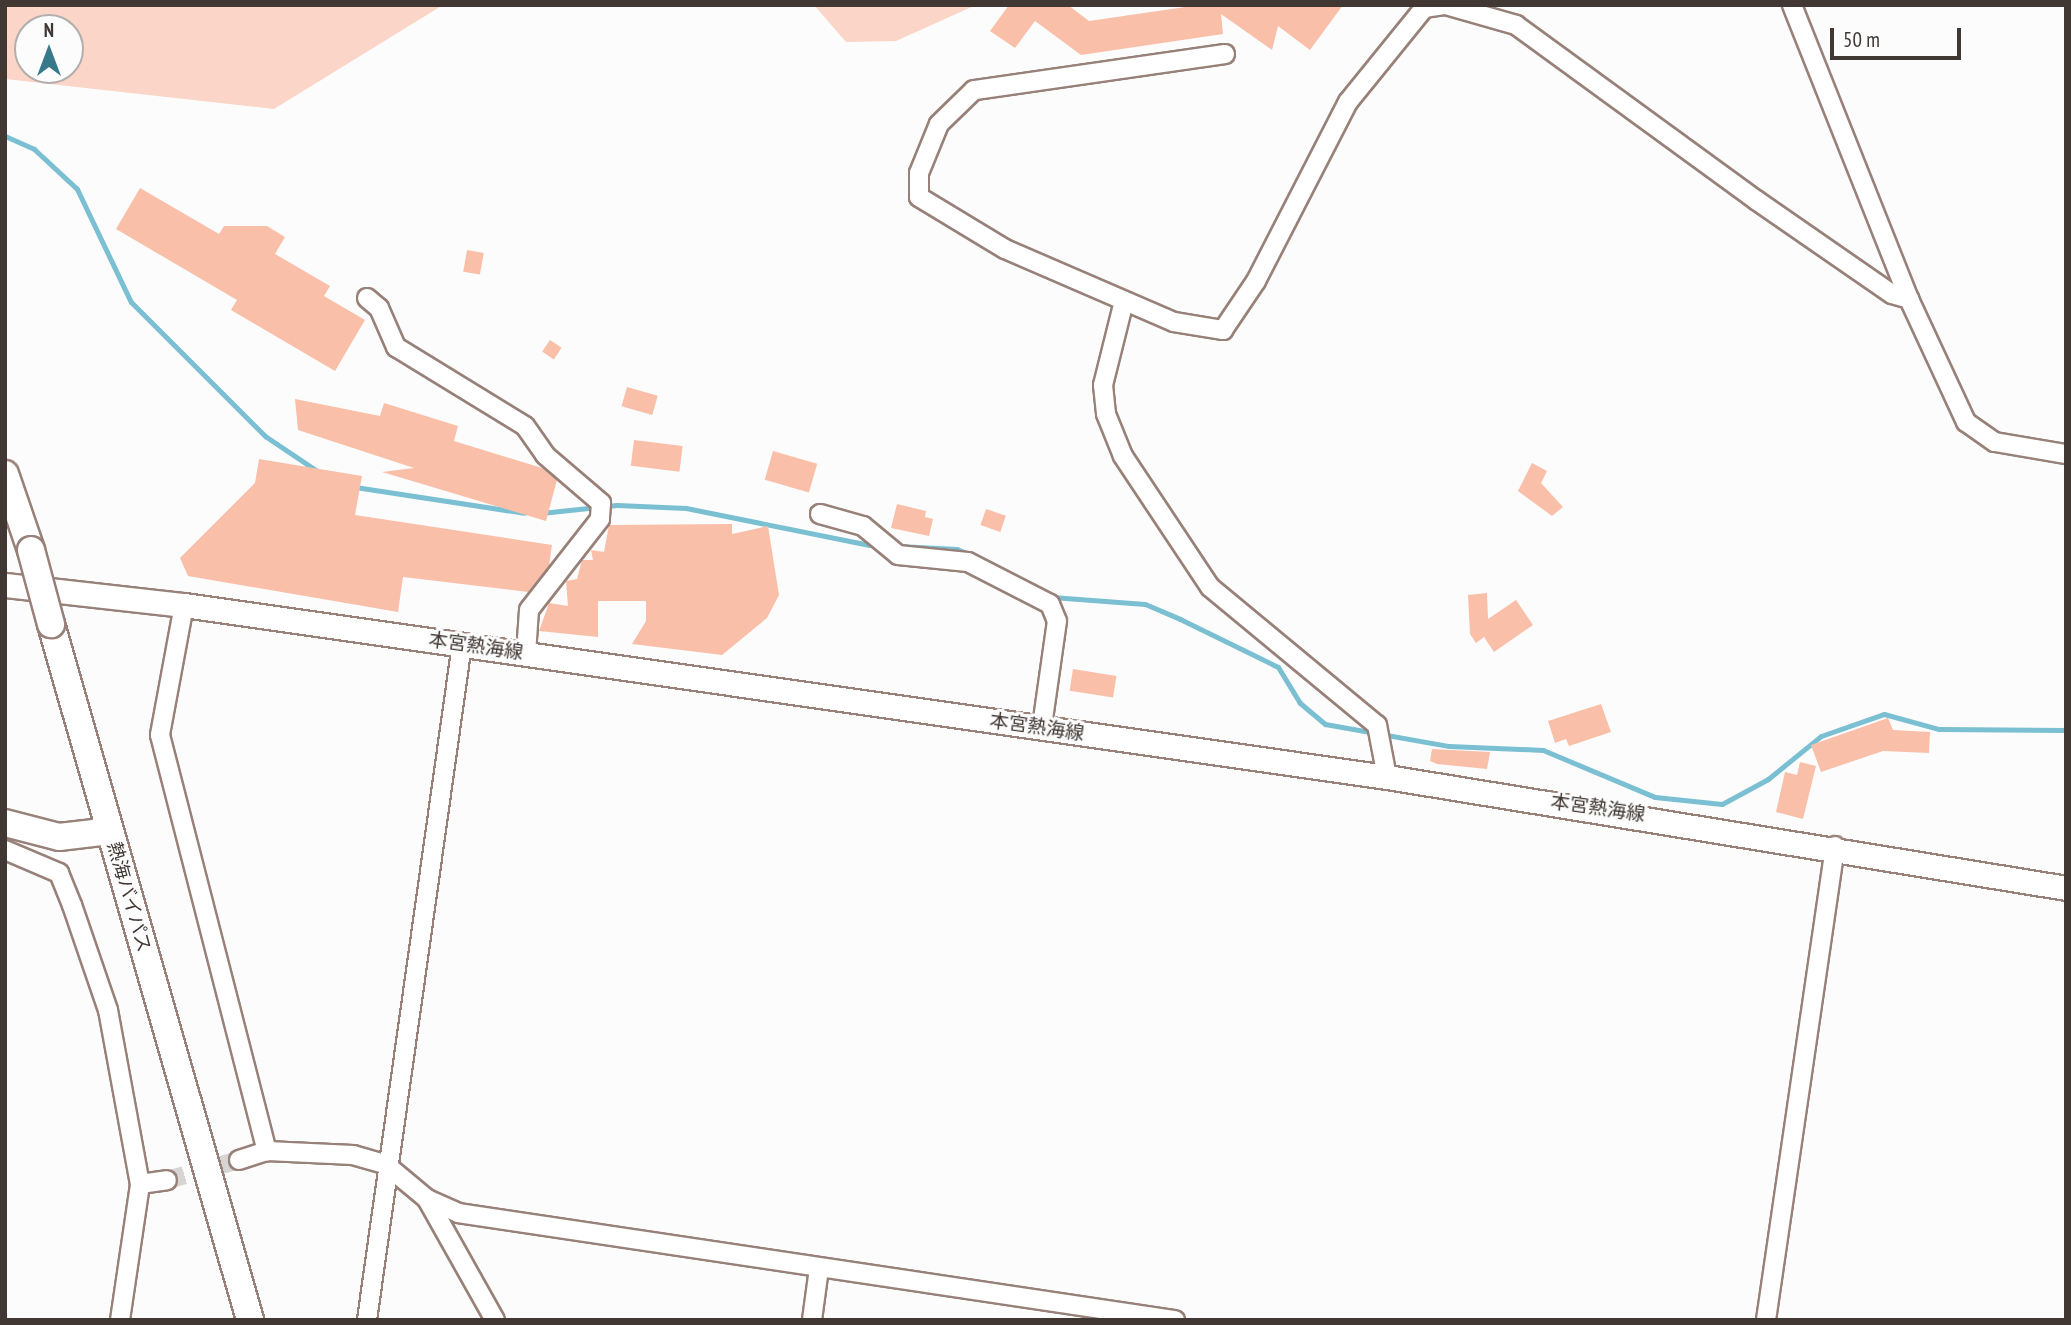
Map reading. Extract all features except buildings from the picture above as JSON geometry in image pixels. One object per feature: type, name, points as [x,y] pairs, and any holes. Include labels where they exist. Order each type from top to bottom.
[{"type":"highway","name":"熱海バイパス","points":[[5,474],[31,550],[250,1320]]},
{"type":"highway","points":[[5,823],[59,837],[110,831]]},
{"type":"main road","name":"本宮熱海線","points":[[5,585],[184,604],[1387,777],[1835,846],[2066,888]]},
{"type":"street","points":[[1225,54],[974,90],[939,124],[919,173],[919,197],[926,204],[1005,249],[1174,322],[1212,331],[1231,326],[1348,102],[1424,8],[1437,5],[1516,25],[1881,286],[1909,299]]},
{"type":"street","points":[[1792,5],[1909,299],[1972,428],[1995,442],[2066,454]]},
{"type":"street","points":[[367,298],[379,308],[396,347],[525,426],[545,455],[601,503],[600,519],[529,610],[526,654]]},
{"type":"street","points":[[1124,301],[1111,332],[1103,385],[1105,414],[1122,456],[1210,587],[1377,725],[1387,777]]},
{"type":"street","points":[[820,514],[863,526],[898,555],[968,562],[1050,604],[1058,621],[1042,727]]},
{"type":"street","points":[[184,604],[160,735],[267,1151]]},
{"type":"street","points":[[367,1320],[386,1164],[462,644]]},
{"type":"street","points":[[1766,1320],[1835,846]]},
{"type":"street","points":[[5,850],[58,873],[72,905],[108,1010],[140,1184],[120,1320]]},
{"type":"street","points":[[239,1160],[267,1151],[354,1155],[386,1164],[427,1199],[458,1213],[1175,1320]]},
{"type":"street","points":[[140,1184],[167,1180]]},
{"type":"street","points":[[427,1199],[495,1320]]},
{"type":"street","points":[[812,1320],[819,1268]]},
{"type":"shaded area","points":[[5,5],[443,5],[274,109],[50,84],[84,84],[84,14],[14,14],[14,80],[5,79]]},
{"type":"shaded area","points":[[814,5],[976,5],[896,41],[846,42]]},
{"type":"waterway","points":[[5,136],[34,149],[77,189],[131,302],[265,436],[317,471]]},
{"type":"waterway","points":[[355,487],[524,513]]},
{"type":"waterway","points":[[541,513],[617,505],[686,508],[869,545]]},
{"type":"waterway","points":[[899,546],[957,549],[1003,570]]},
{"type":"waterway","points":[[1052,597],[1145,604],[1180,619],[1278,667],[1300,703],[1325,724],[1449,746],[1543,750],[1655,797],[1722,804],[1768,779],[1821,736],[1884,714],[1939,729],[2066,730]]},
{"type":"tunnel","points":[[167,1180],[239,1160]]}]
